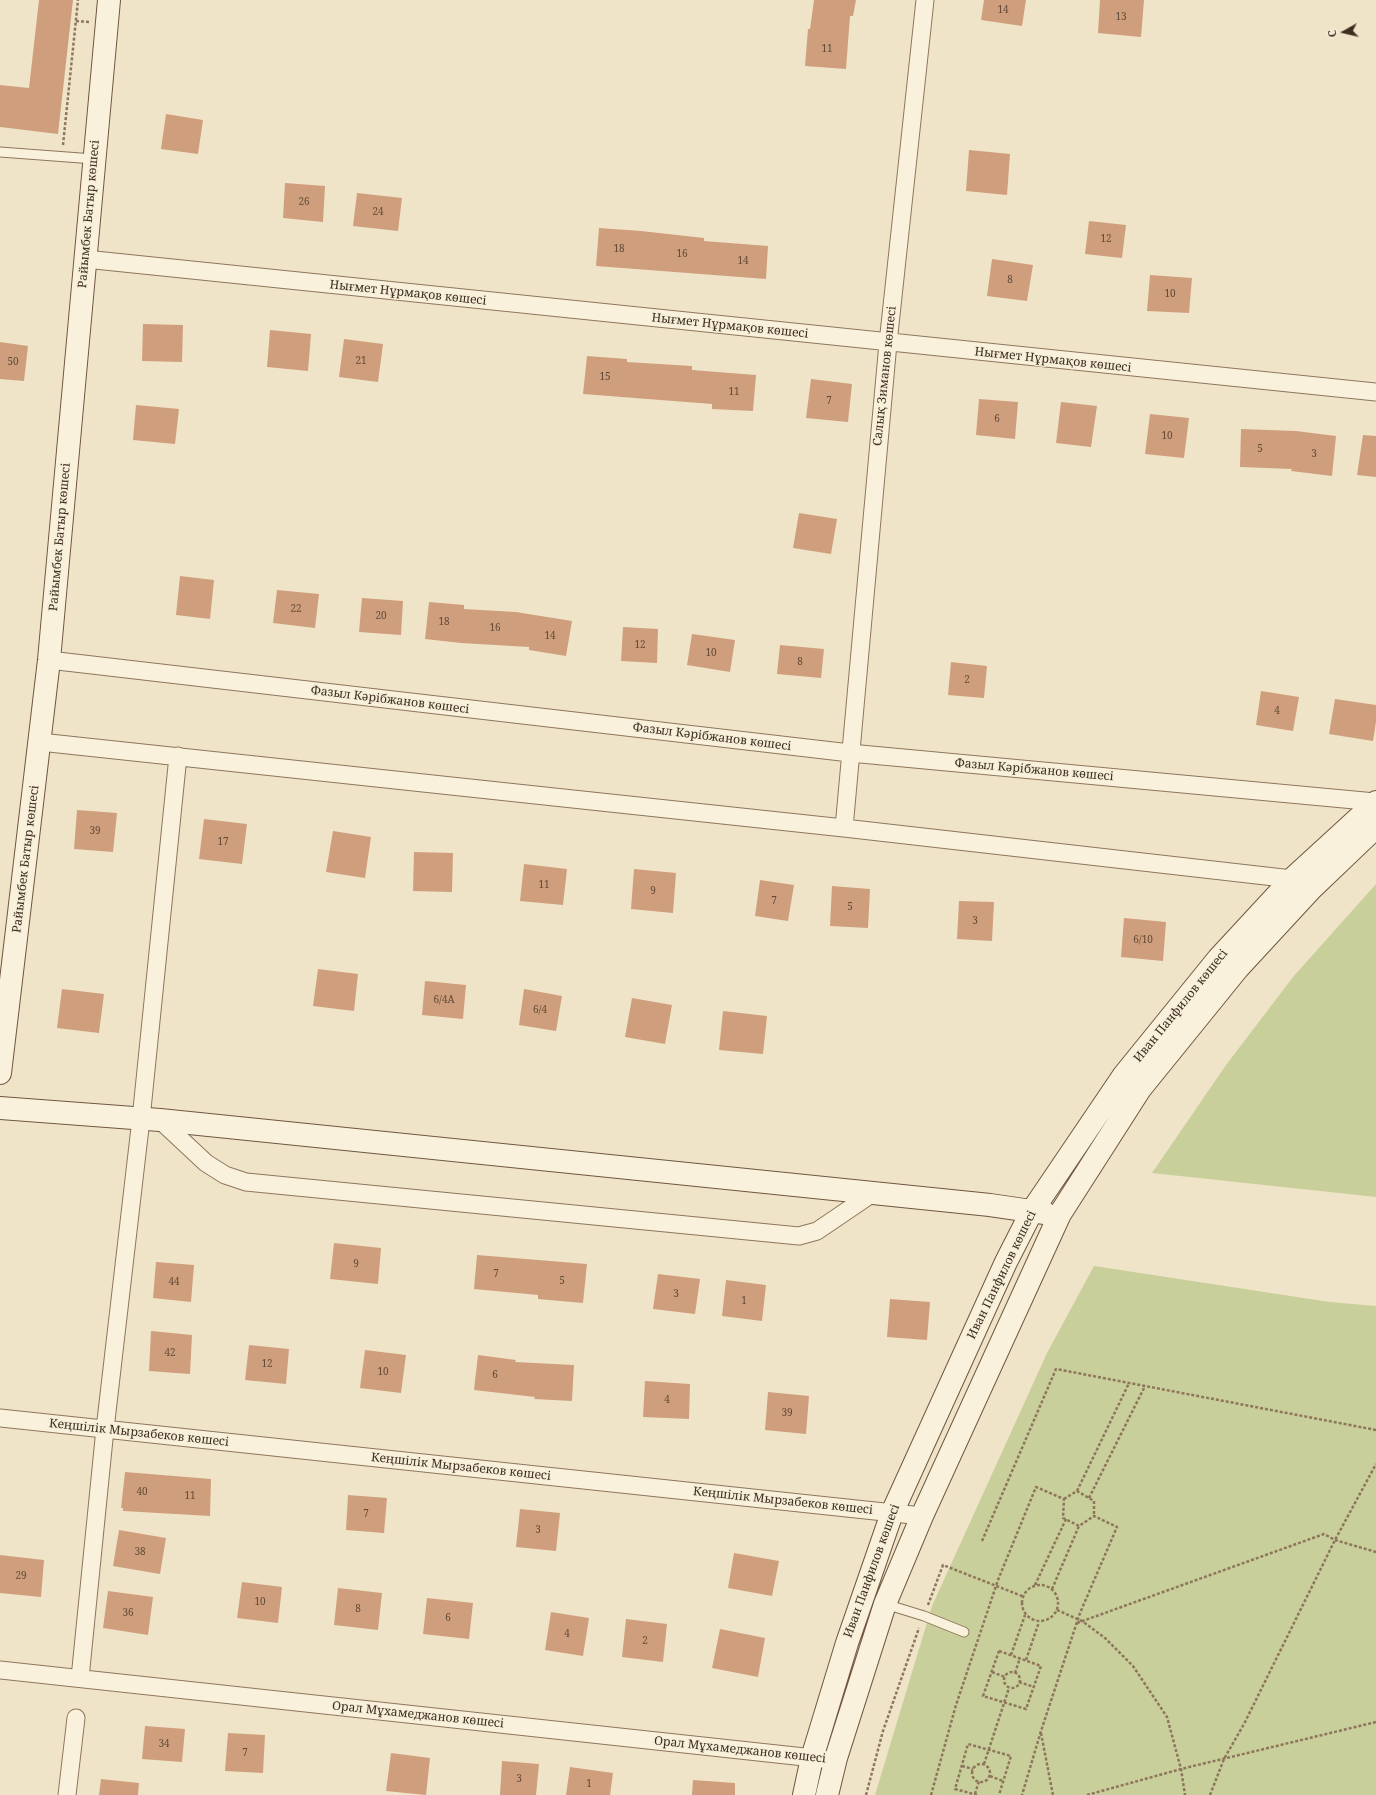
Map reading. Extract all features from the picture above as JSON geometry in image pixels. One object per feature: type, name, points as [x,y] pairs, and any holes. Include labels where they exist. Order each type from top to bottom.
[{"type":"street","name":"Райымбек Батыр көшесі","points":[[0,1073],[49,660],[94,159],[110,0]]},
{"type":"street","name":"Салық Зиманов көшесі","points":[[844,828],[888,343],[925,0]]},
{"type":"street","name":"Нығмет Нұрмақов көшесі","points":[[85,259],[888,343],[1376,392]]},
{"type":"street","name":"Фазыл Кәрібжанов көшесі","points":[[49,660],[850,753],[1376,802]]},
{"type":"street","points":[[40,742],[844,828],[1292,879],[1311,889]]},
{"type":"street","points":[[80,1678],[105,1429],[150,1120],[178,756]]},
{"type":"street","name":"Иван Панфилов көшесі","points":[[804,1795],[812,1758],[847,1643],[892,1513],[1006,1262],[1032,1211],[1124,1075],[1218,959],[1292,879],[1376,802]]},
{"type":"street","name":"Иван Панфилов көшесі","points":[[827,1795],[835,1760],[885,1604],[922,1516],[1060,1214],[1140,1089],[1238,968],[1311,889],[1376,827]]},
{"type":"street","points":[[0,1108],[150,1120],[990,1205],[1060,1214]]},
{"type":"street","points":[[150,1120],[206,1163],[225,1175],[246,1182],[799,1236],[817,1231],[873,1193]]},
{"type":"street","name":"Кеңшілік Мырзабеков көшесі","points":[[0,1418],[922,1516]]},
{"type":"street","name":"Орал Мұхамеджанов көшесі","points":[[0,1670],[835,1760]]},
{"type":"street","points":[[67,1795],[76,1718]]},
{"type":"lane","points":[[0,152],[94,159]]},
{"type":"lane","points":[[885,1604],[924,1616],[964,1632]]},
{"type":"path","points":[[62,157],[78,0]]},
{"type":"path","points":[[982,1541],[1056,1369],[1376,1430]]},
{"type":"path","points":[[1064,1499],[1077,1491],[1129,1383]]},
{"type":"path","points":[[1088,1498],[1145,1386]]},
{"type":"path","points":[[1210,1795],[1224,1759],[1244,1724],[1335,1540],[1376,1464]]},
{"type":"path","points":[[931,1795],[956,1705],[997,1585],[1036,1487],[1064,1499]]},
{"type":"path","points":[[1077,1491],[1094,1501],[1094,1516]]},
{"type":"path","points":[[1064,1499],[1063,1518],[1079,1526]]},
{"type":"path","points":[[1052,1588],[1079,1526],[1094,1516]]},
{"type":"path","points":[[1022,1795],[1076,1623],[1118,1527],[1094,1516]]},
{"type":"path","points":[[1034,1586],[1066,1519]]},
{"type":"path","points":[[1076,1623],[1324,1534],[1335,1540],[1376,1552]]},
{"type":"path","points":[[866,1795],[883,1731],[903,1670],[943,1565],[1022,1596]]},
{"type":"path","points":[[1040,1584],[1052,1588],[1058,1598],[1057,1610],[1050,1619],[1039,1622],[1028,1618],[1021,1608],[1022,1596],[1029,1587],[1040,1584]]},
{"type":"path","points":[[1057,1610],[1082,1621],[1105,1638],[1133,1666],[1167,1717],[1185,1795]]},
{"type":"path","points":[[1011,1655],[1026,1615]]},
{"type":"path","points":[[1026,1660],[1039,1622]]},
{"type":"path","points":[[999,1651],[1011,1655],[1041,1666],[1026,1709],[984,1696],[999,1651]]},
{"type":"path","points":[[1015,1673],[1020,1658]]},
{"type":"path","points":[[992,1672],[1005,1677]]},
{"type":"path","points":[[1008,1673],[1015,1673],[1020,1678],[1018,1686],[1012,1689],[1005,1686],[1003,1679],[1008,1673]]},
{"type":"path","points":[[1019,1682],[1034,1687]]},
{"type":"path","points":[[984,1764],[1009,1688]]},
{"type":"path","points":[[1087,1795],[1180,1769],[1376,1722]]},
{"type":"path","points":[[1041,1731],[1053,1795]]},
{"type":"path","points":[[979,1781],[976,1795],[955,1789],[968,1744],[1010,1756],[999,1795]]},
{"type":"path","points":[[984,1764],[990,1771],[990,1776],[986,1781],[975,1780],[972,1775],[973,1769],[976,1765],[984,1764]]},
{"type":"path","points":[[962,1766],[973,1769]]},
{"type":"path","points":[[990,1776],[1003,1781]]},
{"type":"green space","points":[[1376,884],[1376,1197],[1152,1173],[1226,1065],[1293,977]]},
{"type":"green space","points":[[1094,1266],[1330,1302],[1376,1306],[1376,1795],[875,1795],[932,1606],[1047,1353]]},
{"type":"building","points":[[39,0],[73,0],[58,134],[0,127],[0,85],[29,88]]},
{"type":"building","points":[[814,0],[856,0],[853,16],[850,16],[846,69],[805,66],[808,29],[810,29]]},
{"type":"building","points":[[984,0],[1026,0],[1022,26],[981,20]]},
{"type":"building","points":[[1100,0],[1144,0],[1141,37],[1098,33]]},
{"type":"building","points":[[166,114],[203,120],[198,154],[161,149]]},
{"type":"building","points":[[969,150],[1010,154],[1007,195],[966,191]]},
{"type":"building","points":[[285,183],[325,186],[323,222],[283,218]]},
{"type":"building","points":[[357,193],[402,198],[398,231],[353,226]]},
{"type":"building","points":[[1089,221],[1126,225],[1122,258],[1085,254]]},
{"type":"building","points":[[599,228],[704,238],[704,241],[768,246],[766,279],[596,266]]},
{"type":"building","points":[[992,259],[1033,265],[1027,301],[987,296]]},
{"type":"building","points":[[1150,275],[1192,278],[1189,313],[1147,311]]},
{"type":"building","points":[[143,324],[183,325],[182,362],[142,361]]},
{"type":"building","points":[[270,330],[311,334],[308,371],[267,367]]},
{"type":"building","points":[[344,339],[383,344],[378,382],[339,377]]},
{"type":"building","points":[[0,342],[28,346],[24,381],[0,379]]},
{"type":"building","points":[[587,356],[627,359],[627,362],[692,366],[692,370],[756,375],[753,411],[712,409],[712,404],[583,394]]},
{"type":"building","points":[[811,379],[852,384],[848,422],[806,418]]},
{"type":"building","points":[[979,399],[1018,402],[1015,439],[976,435]]},
{"type":"building","points":[[1061,402],[1097,406],[1091,447],[1056,443]]},
{"type":"building","points":[[136,405],[179,409],[175,444],[133,440]]},
{"type":"building","points":[[1150,414],[1189,418],[1184,458],[1145,454]]},
{"type":"building","points":[[1241,429],[1296,431],[1336,436],[1332,476],[1291,471],[1292,469],[1240,467]]},
{"type":"building","points":[[1363,435],[1376,436],[1376,477],[1357,475]]},
{"type":"building","points":[[799,513],[837,519],[831,554],[793,548]]},
{"type":"building","points":[[180,576],[214,580],[210,619],[176,615]]},
{"type":"building","points":[[277,590],[319,594],[315,628],[273,623]]},
{"type":"building","points":[[362,598],[403,601],[401,635],[359,632]]},
{"type":"building","points":[[429,602],[464,605],[464,609],[516,612],[572,621],[566,656],[529,650],[529,647],[461,643],[425,639]]},
{"type":"building","points":[[623,627],[658,629],[657,663],[621,661]]},
{"type":"building","points":[[692,634],[735,640],[730,672],[687,665]]},
{"type":"building","points":[[780,645],[824,649],[821,678],[777,674]]},
{"type":"building","points":[[951,662],[987,666],[984,698],[948,695]]},
{"type":"building","points":[[1261,691],[1299,697],[1293,731],[1256,725]]},
{"type":"building","points":[[1335,699],[1376,705],[1376,722],[1373,741],[1329,734]]},
{"type":"building","points":[[77,810],[117,813],[113,852],[74,849]]},
{"type":"building","points":[[204,819],[247,824],[242,864],[199,859]]},
{"type":"building","points":[[333,831],[371,837],[365,878],[326,872]]},
{"type":"building","points":[[414,852],[453,853],[452,892],[413,891]]},
{"type":"building","points":[[524,864],[567,869],[563,905],[520,901]]},
{"type":"building","points":[[634,869],[676,873],[673,913],[631,909]]},
{"type":"building","points":[[760,880],[794,885],[788,921],[755,916]]},
{"type":"building","points":[[832,886],[870,889],[868,928],[830,926]]},
{"type":"building","points":[[959,901],[994,902],[992,941],[957,939]]},
{"type":"building","points":[[1124,918],[1166,922],[1163,961],[1121,957]]},
{"type":"building","points":[[318,969],[358,974],[354,1011],[313,1006]]},
{"type":"building","points":[[425,981],[466,985],[463,1019],[422,1015]]},
{"type":"building","points":[[62,989],[104,994],[99,1033],[57,1028]]},
{"type":"building","points":[[524,989],[562,996],[556,1031],[519,1025]]},
{"type":"building","points":[[632,998],[672,1005],[665,1044],[625,1037]]},
{"type":"building","points":[[723,1011],[767,1016],[763,1054],[719,1050]]},
{"type":"building","points":[[334,1243],[381,1248],[378,1284],[330,1279]]},
{"type":"building","points":[[477,1255],[587,1264],[583,1303],[538,1299],[538,1295],[474,1289]]},
{"type":"building","points":[[156,1262],[194,1265],[191,1302],[153,1298]]},
{"type":"building","points":[[658,1274],[700,1279],[695,1314],[653,1309]]},
{"type":"building","points":[[726,1280],[766,1285],[762,1321],[722,1316]]},
{"type":"building","points":[[890,1299],[930,1302],[927,1340],[887,1337]]},
{"type":"building","points":[[151,1331],[192,1335],[190,1374],[149,1371]]},
{"type":"building","points":[[249,1345],[289,1349],[286,1384],[245,1380]]},
{"type":"building","points":[[365,1350],[406,1355],[401,1393],[360,1388]]},
{"type":"building","points":[[478,1355],[516,1360],[515,1362],[574,1365],[572,1401],[534,1399],[535,1397],[474,1390]]},
{"type":"building","points":[[645,1381],[690,1384],[689,1419],[643,1417]]},
{"type":"building","points":[[768,1392],[809,1396],[806,1434],[765,1430]]},
{"type":"building","points":[[125,1472],[211,1479],[210,1516],[123,1511],[123,1508],[121,1508]]},
{"type":"building","points":[[348,1495],[387,1498],[384,1533],[346,1530]]},
{"type":"building","points":[[520,1509],[560,1513],[556,1551],[516,1547]]},
{"type":"building","points":[[119,1530],[166,1538],[160,1574],[113,1566]]},
{"type":"building","points":[[734,1553],[779,1561],[772,1596],[728,1588]]},
{"type":"building","points":[[0,1555],[44,1560],[41,1597],[0,1593]]},
{"type":"building","points":[[242,1582],[282,1587],[278,1623],[237,1618]]},
{"type":"building","points":[[338,1588],[382,1593],[378,1630],[334,1625]]},
{"type":"building","points":[[108,1591],[153,1597],[148,1635],[103,1628]]},
{"type":"building","points":[[427,1598],[473,1603],[469,1639],[423,1634]]},
{"type":"building","points":[[551,1612],[589,1618],[583,1656],[545,1650]]},
{"type":"building","points":[[626,1619],[667,1624],[663,1662],[622,1657]]},
{"type":"building","points":[[720,1629],[765,1638],[758,1677],[712,1668]]},
{"type":"building","points":[[145,1726],[185,1729],[182,1762],[142,1759]]},
{"type":"building","points":[[228,1733],[265,1735],[263,1773],[225,1771]]},
{"type":"building","points":[[391,1753],[430,1758],[426,1795],[386,1791]]},
{"type":"building","points":[[502,1761],[539,1764],[536,1795],[500,1795]]},
{"type":"building","points":[[570,1767],[613,1773],[610,1795],[566,1795]]},
{"type":"building","points":[[101,1779],[139,1783],[138,1795],[99,1795]]},
{"type":"building","points":[[693,1780],[735,1783],[735,1795],[692,1795]]}]
